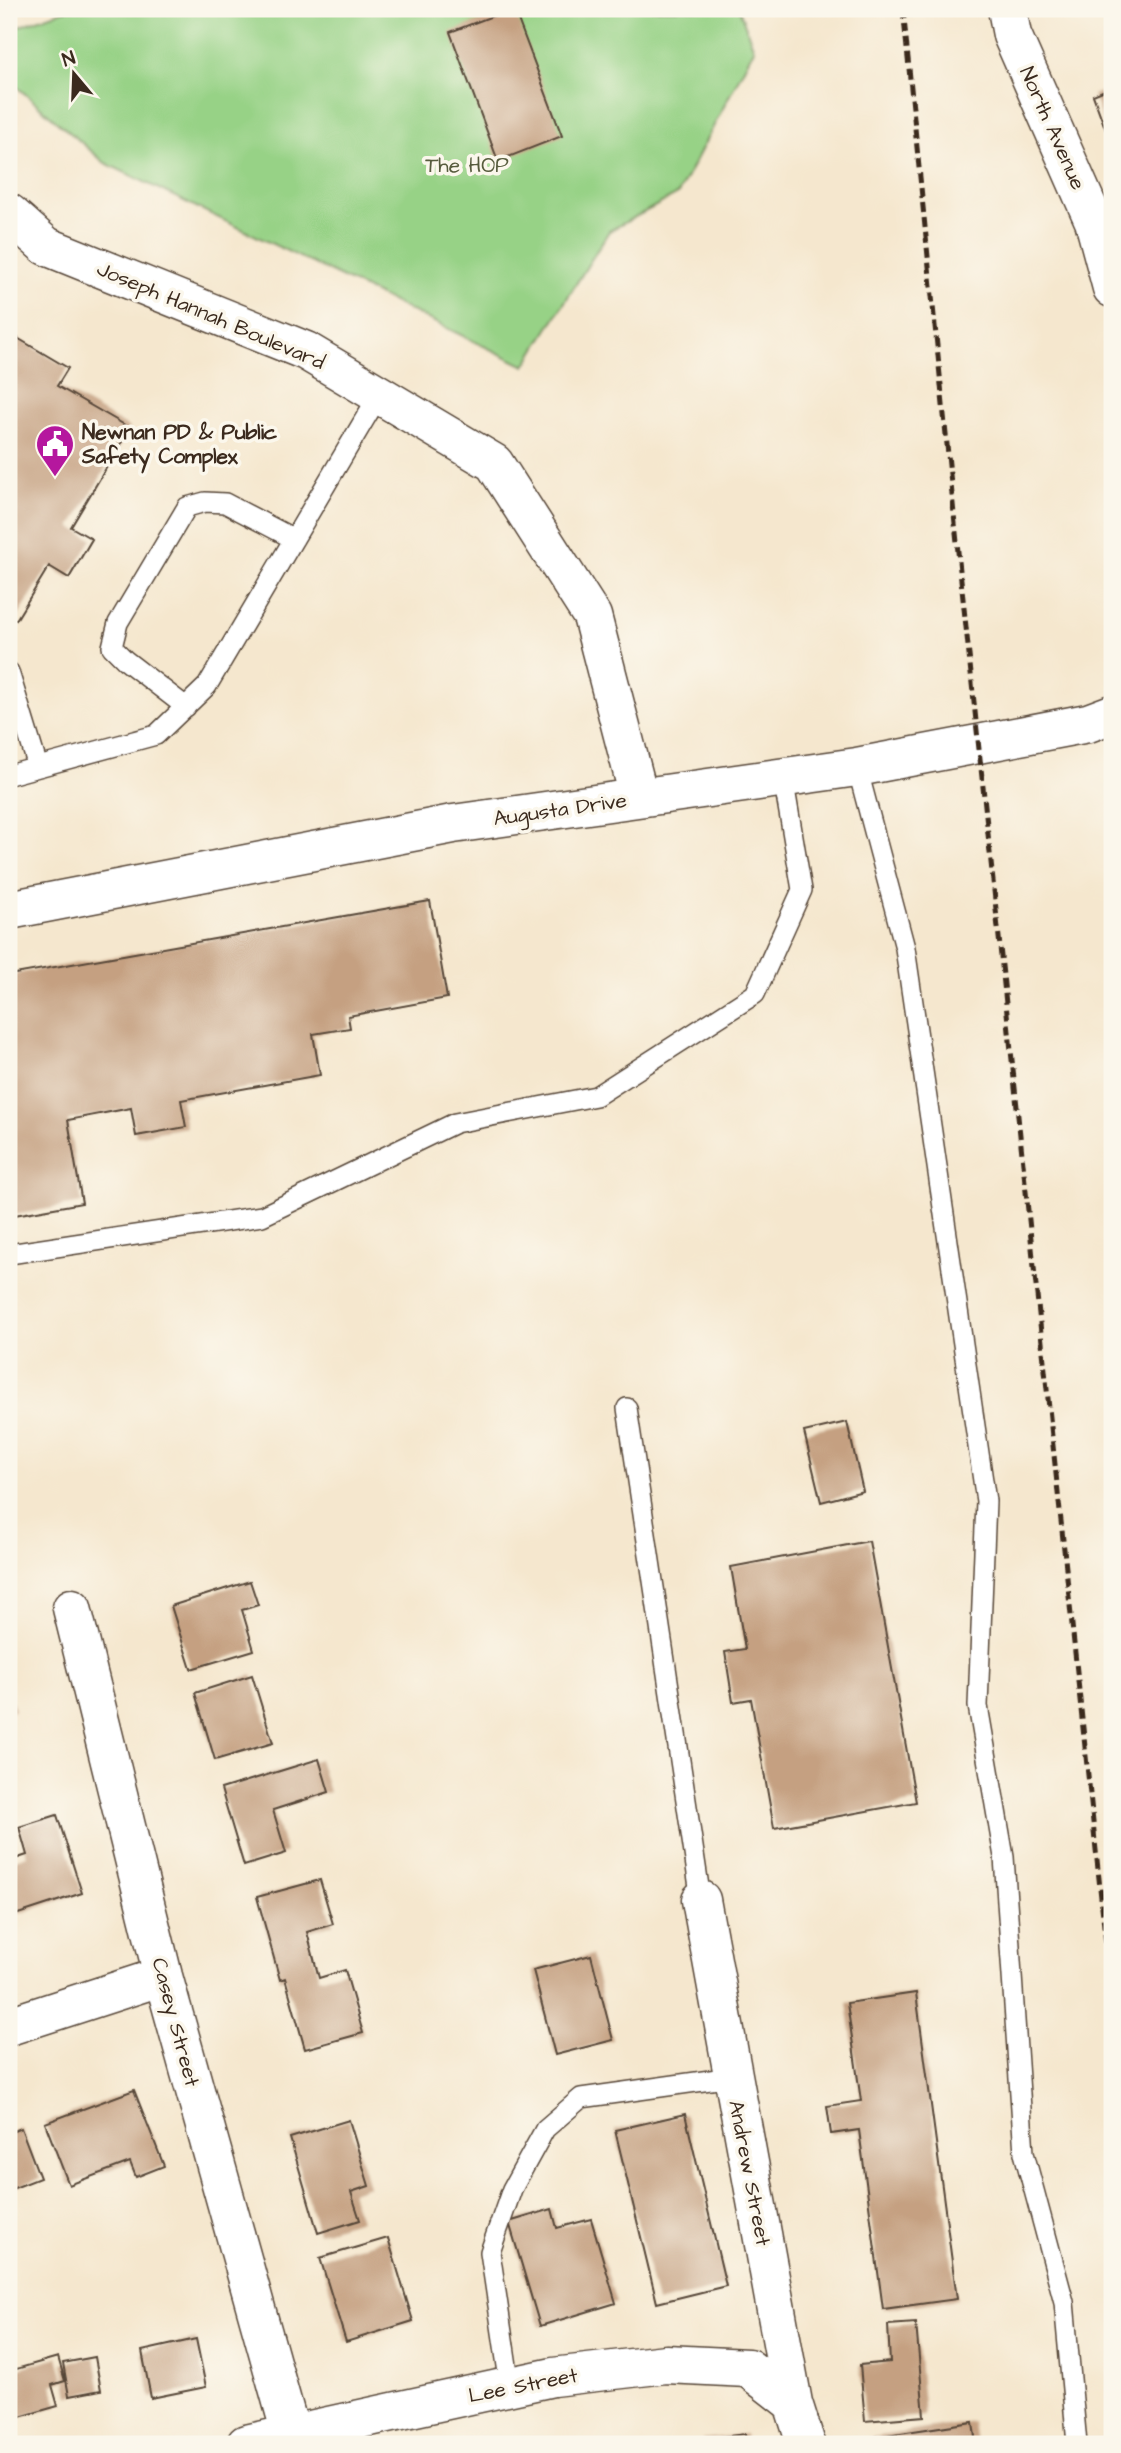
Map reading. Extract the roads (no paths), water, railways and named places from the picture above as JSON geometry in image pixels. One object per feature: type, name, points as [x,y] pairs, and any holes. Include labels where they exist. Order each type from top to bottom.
[{"type":"street","name":"North Avenue","points":[[1007,9],[1012,35],[1103,218],[1112,288]]},
{"type":"street","name":"Joseph Hannah Boulevard","points":[[9,214],[47,246],[306,351],[494,463],[592,616],[639,797]]},
{"type":"street","name":"Augusta Drive","points":[[9,910],[453,824],[858,767],[1088,723],[1112,714]]},
{"type":"street","name":"Casey Street","points":[[72,1608],[163,1976],[291,2434]]},
{"type":"street","name":"Andrew Street","points":[[701,1900],[793,2403],[806,2444]]},
{"type":"street","points":[[9,2025],[163,1976]]},
{"type":"street","name":"Lee Street","points":[[246,2444],[552,2377],[666,2364],[748,2368],[793,2403]]},
{"type":"lane","points":[[9,775],[156,736],[207,686],[379,395]]},
{"type":"lane","points":[[186,707],[112,647],[118,623],[187,507],[205,502],[225,503],[294,539]]},
{"type":"lane","points":[[9,672],[38,767]]},
{"type":"lane","points":[[858,767],[905,948],[986,1501],[978,1706],[1004,1857],[1024,2153],[1064,2302],[1077,2444]]},
{"type":"lane","points":[[9,1254],[262,1216],[455,1123],[596,1096],[755,994],[802,890],[783,777]]},
{"type":"lane","points":[[627,1408],[701,1900]]},
{"type":"lane","points":[[510,2386],[490,2252],[512,2189],[545,2129],[581,2098],[732,2077]]},
{"type":"railway","points":[[903,9],[1112,2001]]},
{"type":"place","name":"Newnan PD & Public Safety Complex","points":[[55,478]]},
{"type":"park label","name":"The HOP","points":[[467,165]]}]
